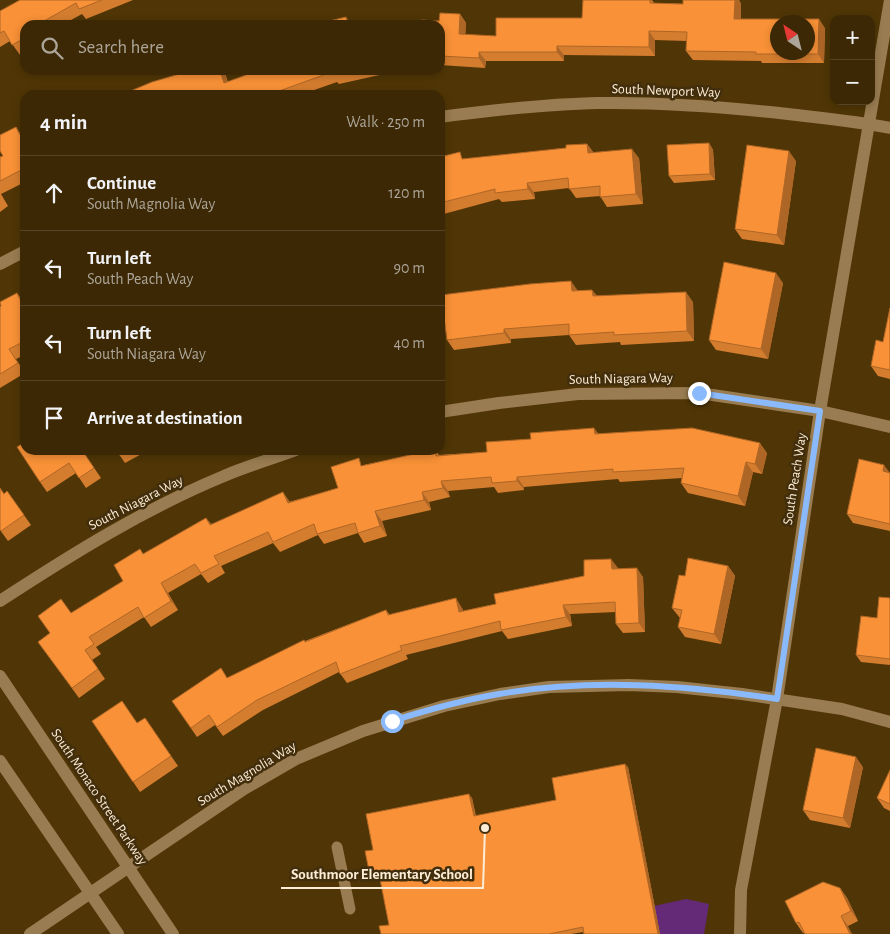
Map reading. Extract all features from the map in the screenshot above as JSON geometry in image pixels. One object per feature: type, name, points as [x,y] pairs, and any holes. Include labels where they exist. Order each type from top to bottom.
[{"type":"street","name":"South Peach Way","points":[[740,934],[741,890],[777,699],[820,411],[890,0]]},
{"type":"street","name":"South Newport Way","points":[[445,116],[500,109],[608,104],[676,105],[762,111],[869,123],[890,128]]},
{"type":"street","points":[[0,264],[20,254]]},
{"type":"street","name":"South Niagara Way","points":[[445,411],[578,394],[699,393],[820,411],[890,426]]},
{"type":"street","name":"South Niagara Way","points":[[0,601],[60,562],[140,516],[224,476],[282,455]]},
{"type":"street","name":"South Monaco Street Parkway","points":[[0,676],[173,934]]},
{"type":"street","name":"South Magnolia Way","points":[[30,934],[244,789],[296,759],[347,737],[437,708],[500,694],[548,688],[588,685],[629,685],[677,687],[777,699],[842,709],[890,722]]},
{"type":"street","points":[[0,761],[118,934]]},
{"type":"lane","points":[[337,847],[350,909]]},
{"type":"shaded area","points":[[686,899],[709,904],[704,934],[660,934],[654,906]]},
{"type":"building","points":[[20,0],[102,0],[79,9],[76,3],[46,20],[20,20],[20,41],[12,45],[4,31],[0,33],[0,11]]},
{"type":"building","points":[[583,0],[650,0],[650,3],[683,4],[683,0],[735,0],[734,19],[770,19],[770,54],[686,51],[687,32],[649,31],[649,47],[557,46],[557,52],[479,52],[479,58],[445,56],[445,20],[439,20],[440,13],[460,14],[459,34],[496,36],[496,18],[582,18]]},
{"type":"building","points":[[346,17],[347,20],[334,20]]},
{"type":"building","points":[[815,19],[819,19],[818,54],[815,54]]},
{"type":"building","points":[[176,75],[222,75],[224,83],[246,75],[324,75],[282,90],[133,90]]},
{"type":"building","points":[[16,127],[20,135],[20,171],[0,181],[0,157],[3,156],[0,151],[0,135]]},
{"type":"building","points":[[709,143],[710,174],[669,176],[667,145]]},
{"type":"building","points":[[587,144],[588,153],[632,149],[636,194],[600,197],[600,186],[569,189],[568,178],[527,183],[528,189],[495,193],[495,189],[445,202],[445,156],[460,152],[462,159],[566,148],[566,145]]},
{"type":"building","points":[[747,145],[789,151],[777,235],[735,229]]},
{"type":"building","points":[[724,262],[776,273],[761,349],[709,340]]},
{"type":"building","points":[[571,281],[572,291],[592,290],[593,296],[686,292],[687,331],[614,335],[614,332],[569,335],[569,324],[504,329],[504,333],[447,340],[445,295]]},
{"type":"building","points":[[17,293],[20,299],[20,344],[9,349],[18,363],[0,374],[1,306],[0,302]]},
{"type":"building","points":[[890,308],[890,370],[871,366],[876,340],[883,342]]},
{"type":"building","points":[[594,428],[595,434],[692,428],[760,443],[755,464],[746,462],[738,496],[681,483],[684,468],[613,472],[613,469],[517,477],[517,481],[492,483],[491,477],[441,481],[443,488],[422,492],[424,500],[375,511],[380,526],[358,533],[355,523],[317,534],[314,524],[273,542],[268,532],[214,556],[219,564],[201,573],[195,564],[161,583],[171,601],[144,618],[138,607],[89,637],[94,644],[85,650],[98,669],[72,688],[38,642],[50,633],[38,616],[61,599],[71,613],[123,581],[114,565],[140,549],[143,554],[206,518],[210,525],[283,492],[288,503],[338,488],[331,467],[359,458],[361,466],[410,455],[436,456],[487,452],[486,442],[531,439],[530,433]]},
{"type":"building","points":[[22,455],[85,455],[94,468],[79,478],[69,463],[40,482]]},
{"type":"building","points":[[859,459],[884,465],[883,471],[890,473],[890,524],[847,514]]},
{"type":"building","points":[[0,488],[4,494],[7,491],[24,515],[1,531],[0,530]]},
{"type":"building","points":[[688,558],[728,566],[714,634],[678,627],[682,610],[672,608],[679,575],[685,576]]},
{"type":"building","points":[[611,559],[612,569],[637,568],[639,623],[616,624],[615,602],[563,605],[566,617],[501,630],[500,621],[400,646],[402,650],[340,674],[336,662],[257,700],[217,727],[209,715],[191,728],[172,701],[221,668],[227,678],[304,640],[305,642],[386,610],[388,615],[456,598],[459,612],[496,604],[494,594],[584,576],[584,560]]},
{"type":"building","points":[[879,597],[890,598],[890,659],[856,655],[861,616],[877,618]]},
{"type":"building","points":[[122,701],[137,723],[145,718],[171,756],[133,782],[92,721]]},
{"type":"building","points":[[816,748],[856,757],[843,818],[803,810]]},
{"type":"building","points":[[625,764],[658,934],[584,934],[583,927],[549,934],[381,934],[379,926],[389,925],[379,874],[370,876],[365,851],[373,850],[366,814],[469,794],[474,816],[556,800],[552,778]]},
{"type":"building","points":[[890,770],[890,804],[877,798]]},
{"type":"building","points":[[823,882],[840,888],[851,911],[841,916],[850,934],[805,934],[799,922],[796,923],[785,901]]},
{"type":"place","name":"Southmoor Elementary School","points":[[485,828]]},
{"type":"route","points":[[392,721],[444,706],[500,694],[588,685],[677,687],[777,699],[820,411],[699,393]]}]
